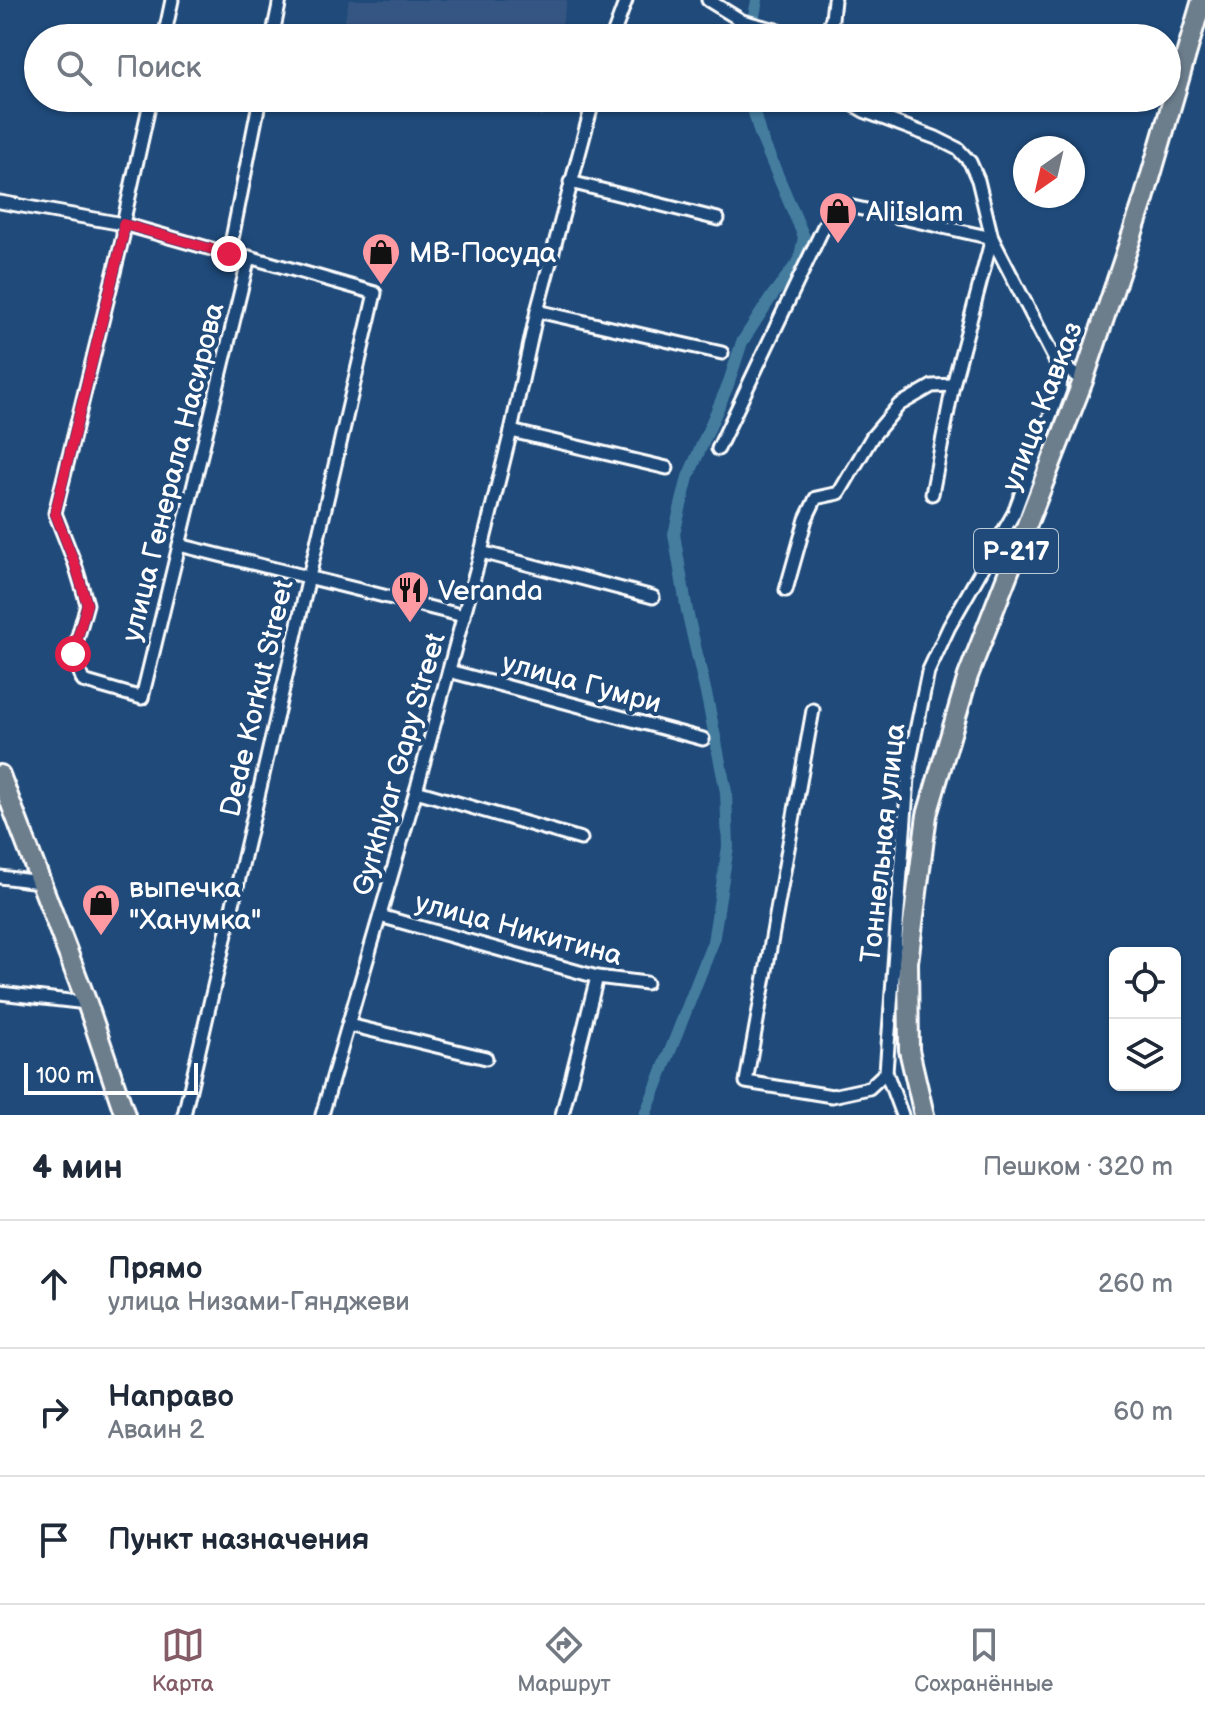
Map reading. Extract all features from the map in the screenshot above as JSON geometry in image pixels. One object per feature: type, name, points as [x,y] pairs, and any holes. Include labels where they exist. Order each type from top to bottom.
[{"type":"main road","name":"улица Кавказ","points":[[1181,72],[1202,0]]},
{"type":"main road","name":"улица Кавказ","points":[[924,1115],[909,1050],[908,962],[927,815],[968,676],[1083,381],[1144,199],[1169,112]]},
{"type":"main road","points":[[0,775],[87,1003],[125,1115]]},
{"type":"street","points":[[167,24],[172,0]]},
{"type":"street","points":[[275,24],[280,0]]},
{"type":"street","points":[[617,24],[626,0]]},
{"type":"street","points":[[708,0],[742,21],[753,24]]},
{"type":"street","points":[[830,24],[834,0]]},
{"type":"street","points":[[123,224],[148,112]]},
{"type":"street","points":[[229,254],[257,112]]},
{"type":"street","name":"Gyrkhlyar Gapy Street","points":[[322,1115],[464,616],[511,431],[537,311],[590,112]]},
{"type":"street","points":[[867,112],[958,149],[970,162],[978,180],[992,238],[953,385],[932,494]]},
{"type":"street","points":[[570,182],[718,219]]},
{"type":"street","points":[[0,202],[123,224],[249,257]]},
{"type":"street","points":[[718,449],[835,203],[992,238]]},
{"type":"street","name":"улица Генерала Насирова","points":[[123,224],[55,513],[87,604],[73,654],[83,681],[142,698],[249,257]]},
{"type":"street","name":"Тоннельная улица","points":[[886,1072],[909,765],[928,672],[949,627],[1014,513],[1060,389],[1061,378],[1055,360],[992,238]]},
{"type":"street","name":"Dede Korkut Street","points":[[184,1115],[375,293],[249,257]]},
{"type":"street","points":[[537,311],[722,353]]},
{"type":"street","points":[[1055,360],[1083,381]]},
{"type":"street","points":[[786,590],[806,519],[816,498],[839,493],[872,437],[899,405],[932,386],[953,385]]},
{"type":"street","points":[[511,431],[667,468]]},
{"type":"street","points":[[179,545],[464,616]]},
{"type":"street","points":[[481,552],[653,597]]},
{"type":"street","name":"улица Гумри","points":[[449,671],[703,739]]},
{"type":"street","points":[[813,710],[746,1082],[832,1096],[869,1088],[886,1072],[902,1115]]},
{"type":"street","points":[[416,791],[581,839]]},
{"type":"street","points":[[0,877],[40,882]]},
{"type":"street","name":"улица Никитина","points":[[380,916],[597,977],[646,983]]},
{"type":"street","points":[[562,1115],[597,977]]},
{"type":"street","points":[[0,993],[87,1003]]},
{"type":"street","points":[[349,1025],[486,1058]]},
{"type":"shaded area","points":[[349,0],[567,0],[562,24],[344,24]]},
{"type":"shaded area","points":[[519,112],[543,112],[542,117]]},
{"type":"waterway","points":[[753,24],[757,0]]},
{"type":"waterway","points":[[645,1115],[713,942],[728,847],[726,792],[687,611],[674,534],[688,477],[728,385],[742,342],[799,261],[804,237],[760,134],[754,112]]},
{"type":"place","name":"AliIslam","points":[[838,245]]},
{"type":"place","name":"МВ-Посуда","points":[[381,286]]},
{"type":"place","name":"Veranda","points":[[410,624]]},
{"type":"place","name":"выпечка \"Ханумка\"","points":[[101,937]]},
{"type":"route","points":[[73,654],[87,604],[55,513],[123,236],[123,224],[229,254]]}]
